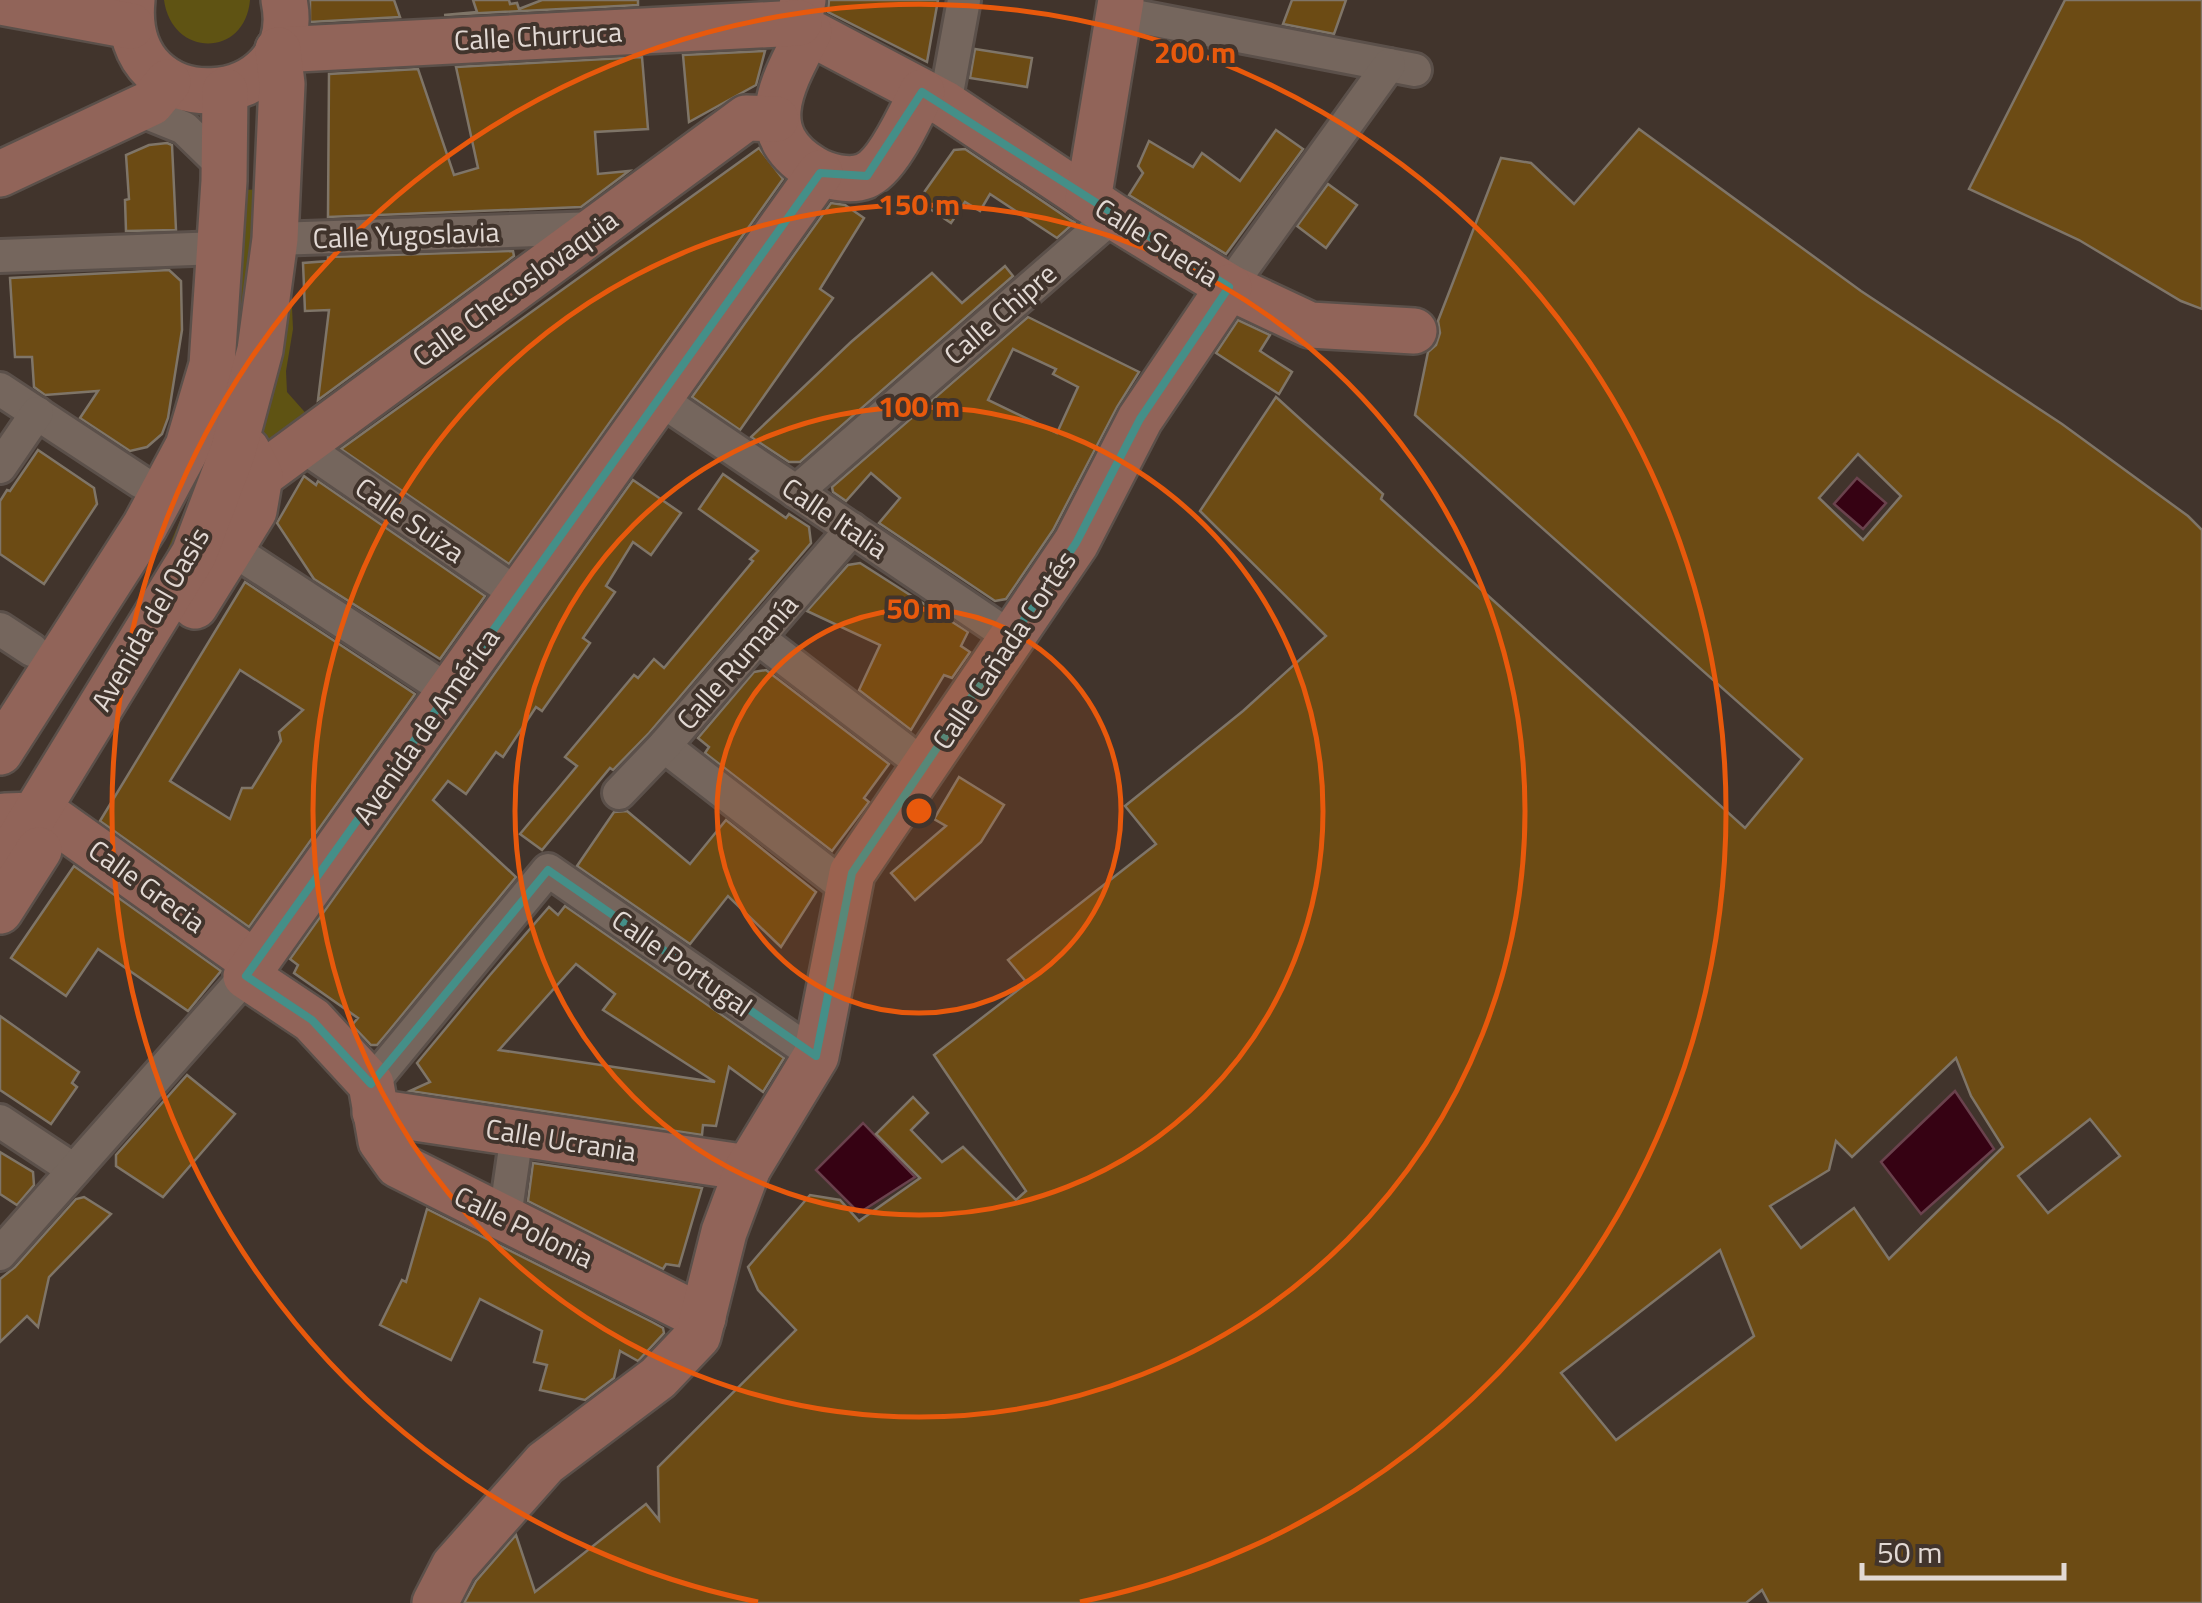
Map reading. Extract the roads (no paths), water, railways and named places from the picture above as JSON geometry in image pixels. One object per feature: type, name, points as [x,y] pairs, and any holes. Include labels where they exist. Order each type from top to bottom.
[{"type":"street","name":"Avenida del Oasis","points":[[0,871],[31,818],[213,552],[260,350],[275,240],[282,84],[278,50],[285,29],[284,0]]},
{"type":"street","points":[[803,18],[778,98],[776,119],[784,142],[799,160],[820,173],[844,178],[867,176],[934,98],[964,0]]},
{"type":"street","points":[[0,2],[132,13],[138,48],[151,67],[152,96],[224,167]]},
{"type":"street","points":[[1100,208],[1120,6]]},
{"type":"street","name":"Calle Cañada Cortés","points":[[701,1327],[724,1232],[748,1168],[816,1056],[852,873],[1076,543],[1140,419],[1228,287],[1402,67],[1120,6]]},
{"type":"street","name":"Calle Churruca","points":[[278,50],[803,18]]},
{"type":"street","name":"Calle Suecia","points":[[803,18],[1228,287],[1310,325],[1414,332]]},
{"type":"street","points":[[5,168],[152,96],[225,91],[247,83],[265,69],[278,50]]},
{"type":"street","name":"Avenida del Oasis","points":[[0,752],[144,526],[188,446],[212,365],[225,91]]},
{"type":"street","name":"Calle Checoslovaquia","points":[[260,476],[746,118],[776,119]]},
{"type":"street","name":"Avenida de América","points":[[0,1254],[251,970],[820,173]]},
{"type":"street","name":"Calle Chipre","points":[[796,492],[1100,208]]},
{"type":"street","name":"Calle Yugoslavia","points":[[275,240],[597,228]]},
{"type":"street","points":[[0,256],[220,248]]},
{"type":"street","points":[[0,388],[141,482]]},
{"type":"street","name":"Calle Italia","points":[[658,398],[1012,638]]},
{"type":"street","points":[[0,467],[37,413]]},
{"type":"street","name":"Avenida del Oasis","points":[[0,700],[16,640],[197,418]]},
{"type":"street","points":[[238,432],[260,476],[254,511],[213,552],[450,692]]},
{"type":"street","name":"Calle Suiza","points":[[301,445],[519,595]]},
{"type":"street","name":"Calle Rumanía","points":[[619,793],[852,529]]},
{"type":"street","points":[[758,638],[925,766]]},
{"type":"street","points":[[664,746],[849,890]]},
{"type":"street","name":"Avenida del Oasis","points":[[0,911],[31,818]]},
{"type":"street","name":"Calle Grecia","points":[[31,818],[251,970],[312,1020],[373,1098]]},
{"type":"street","name":"Calle Portugal","points":[[373,1098],[548,870],[816,1056]]},
{"type":"street","name":"Calle Ucrania","points":[[373,1098],[518,1134],[748,1168]]},
{"type":"street","name":"Calle Polonia","points":[[373,1098],[381,1141],[398,1165],[505,1217],[701,1327]]},
{"type":"street","points":[[0,1120],[74,1170]]},
{"type":"street","points":[[505,1217],[518,1134]]},
{"type":"street","points":[[435,1603],[454,1566],[546,1463],[658,1378],[701,1327]]}]
